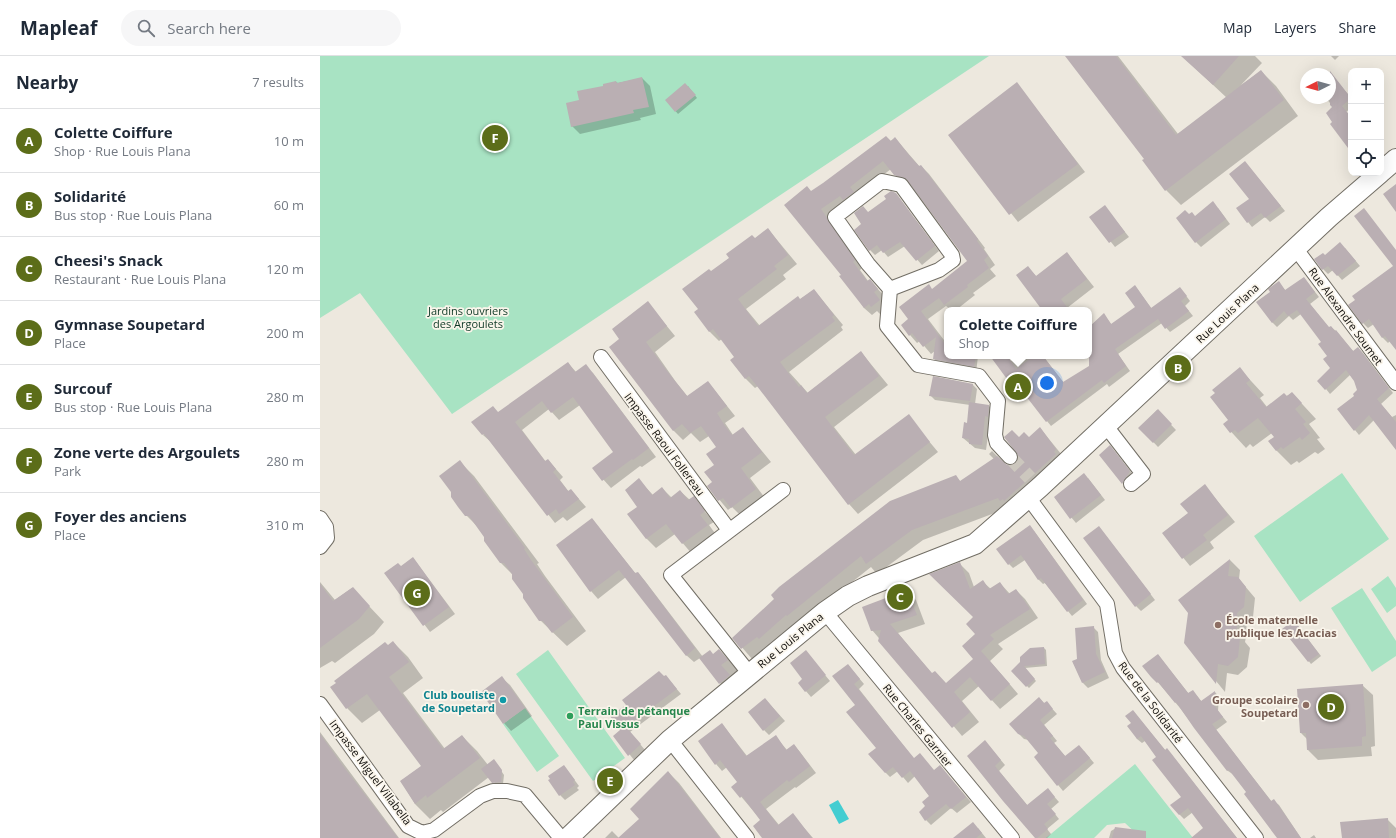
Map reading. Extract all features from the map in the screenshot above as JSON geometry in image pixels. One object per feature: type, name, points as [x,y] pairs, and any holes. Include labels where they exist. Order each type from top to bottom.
[{"type":"street","name":"Rue Louis Plana","points":[[1384,169],[1396,159]]},
{"type":"street","name":"Rue Louis Plana","points":[[568,838],[670,740],[749,673],[825,612],[848,596],[868,586],[975,544],[1033,488],[1106,426],[1376,176]]},
{"type":"street","points":[[890,289],[939,270],[953,260],[952,255],[901,185],[882,181],[835,217],[868,264],[890,289],[887,326],[918,365],[979,376],[998,401],[995,435],[997,443],[1010,457]]},
{"type":"street","name":"Rue Alexandre Soumet","points":[[1296,249],[1396,383]]},
{"type":"street","name":"Impasse Raoul Follereau","points":[[601,357],[729,530]]},
{"type":"street","points":[[1106,426],[1143,474],[1131,484]]},
{"type":"street","name":"Rue de la Solidarité","points":[[1033,488],[1107,604],[1115,653],[1123,668],[1256,838]]},
{"type":"street","points":[[749,673],[672,576],[729,530],[783,490]]},
{"type":"street","points":[[320,518],[326,527],[327,538],[320,547]]},
{"type":"street","name":"Rue Charles Garnier","points":[[825,612],[1012,838]]},
{"type":"street","name":"Impasse Miguel Villabella","points":[[320,704],[408,826],[422,833],[434,830],[480,796],[493,791],[508,790],[525,795],[561,838]]},
{"type":"street","points":[[670,740],[747,838]]},
{"type":"green space","name":"Jardins ouvriers des Argoulets","points":[[320,56],[989,56],[452,414],[360,293],[320,318]]},
{"type":"green space","points":[[1342,473],[1389,539],[1300,602],[1254,536]]},
{"type":"green space","points":[[1388,576],[1396,588],[1396,606],[1387,613],[1371,589]]},
{"type":"green space","points":[[1362,588],[1396,641],[1396,656],[1372,672],[1331,608]]},
{"type":"green space","name":"Terrain de pétanque Paul Vissus","points":[[548,650],[625,758],[593,781],[516,674]]},
{"type":"green space","name":"Terrain de pétanque Paul Vissus","points":[[525,708],[559,756],[537,772],[503,724]]},
{"type":"green space","points":[[1135,764],[1193,838],[1141,838],[1125,823],[1107,825],[1094,838],[1046,838]]},
{"type":"water","points":[[838,800],[849,819],[839,824],[829,805]]},
{"type":"building","points":[[1065,56],[1116,56],[1176,135],[1261,70],[1284,100],[1165,191],[1142,160],[1144,159]]},
{"type":"building","points":[[1181,56],[1239,56],[1213,85]]},
{"type":"building","points":[[642,77],[649,107],[633,110],[634,113],[571,127],[566,103],[579,100],[577,91],[603,86],[603,84],[616,81],[617,83]]},
{"type":"building","points":[[1336,79],[1348,94],[1348,101],[1342,106],[1348,113],[1348,148],[1330,124],[1332,122],[1326,113],[1332,107],[1330,105],[1336,104]]},
{"type":"building","points":[[1017,82],[1078,164],[1009,215],[948,135]]},
{"type":"building","points":[[685,83],[696,95],[675,112],[665,100]]},
{"type":"building","points":[[886,136],[891,141],[895,137],[919,166],[921,165],[978,239],[977,241],[988,256],[984,260],[989,268],[967,285],[968,287],[944,305],[939,298],[921,311],[944,343],[944,359],[975,359],[974,367],[933,359],[936,337],[923,347],[912,333],[909,336],[901,325],[908,319],[899,307],[929,284],[932,289],[967,261],[907,180],[894,175],[883,161],[850,187],[854,192],[843,200],[840,196],[821,209],[855,260],[853,262],[867,281],[870,279],[878,289],[874,292],[880,300],[871,307],[869,304],[864,308],[839,276],[841,275],[784,205],[807,186],[811,191]]},
{"type":"building","points":[[1245,161],[1281,206],[1265,218],[1261,213],[1247,223],[1236,208],[1249,199],[1229,174]]},
{"type":"building","points":[[1396,184],[1396,212],[1383,194]]},
{"type":"building","points":[[891,191],[896,193],[935,246],[916,261],[900,242],[883,253],[877,245],[869,251],[854,230],[861,224],[854,213],[863,206],[868,212],[886,199],[884,196]]},
{"type":"building","points":[[1213,201],[1226,219],[1195,243],[1176,218],[1185,210],[1189,214],[1192,212],[1195,216]]},
{"type":"building","points":[[1105,205],[1125,232],[1109,243],[1089,217]]},
{"type":"building","points":[[1364,208],[1396,250],[1396,350],[1385,336],[1382,338],[1369,319],[1362,324],[1348,305],[1355,300],[1352,296],[1393,266],[1354,216]]},
{"type":"building","points":[[768,228],[788,255],[774,266],[777,269],[738,299],[758,326],[798,296],[800,299],[814,289],[834,315],[832,317],[835,321],[780,362],[799,387],[801,385],[807,393],[861,351],[879,376],[825,417],[854,455],[909,414],[930,442],[848,505],[749,376],[745,379],[730,360],[734,357],[713,329],[709,332],[694,312],[698,309],[682,289],[709,269],[711,271],[729,258],[726,254],[752,235],[755,238]]},
{"type":"building","points":[[1340,242],[1356,261],[1337,276],[1328,266],[1322,270],[1314,259],[1323,253],[1325,255]]},
{"type":"building","points":[[1067,252],[1087,279],[1061,299],[1067,307],[1040,307],[1016,275],[1028,266],[1036,276]]},
{"type":"building","points":[[1304,277],[1315,292],[1306,299],[1329,327],[1331,326],[1335,331],[1336,330],[1353,351],[1358,347],[1389,388],[1377,399],[1396,422],[1396,450],[1369,415],[1354,431],[1337,409],[1354,396],[1353,394],[1357,390],[1354,381],[1346,370],[1325,390],[1317,381],[1330,368],[1323,359],[1327,356],[1318,344],[1321,342],[1297,310],[1288,316],[1284,311],[1272,323],[1256,302],[1270,292],[1268,289],[1279,281],[1285,290]]},
{"type":"building","points":[[1135,285],[1151,308],[1180,287],[1187,296],[1181,301],[1189,311],[1165,329],[1158,319],[1115,349],[1126,366],[1104,383],[1102,380],[1046,422],[1022,391],[1018,394],[992,359],[1009,359],[1016,369],[1030,359],[1045,359],[1063,382],[1089,366],[1089,359],[1092,359],[1092,324],[1104,313],[1111,324],[1135,307],[1125,293]]},
{"type":"building","points":[[648,301],[667,326],[646,342],[667,371],[687,396],[708,381],[727,406],[717,413],[725,426],[732,435],[743,427],[762,452],[741,468],[756,489],[731,508],[723,498],[718,501],[707,486],[712,482],[704,472],[714,465],[706,454],[716,447],[701,426],[690,433],[682,424],[673,431],[609,347],[619,339],[612,329]]},
{"type":"building","points":[[568,362],[575,372],[586,364],[649,448],[602,481],[592,468],[613,452],[573,397],[551,413],[542,401],[515,422],[545,461],[548,459],[556,469],[553,472],[568,491],[571,489],[579,499],[559,514],[556,509],[547,516],[484,434],[482,435],[471,422],[493,406],[498,412]]},
{"type":"building","points":[[1240,367],[1250,380],[1246,383],[1266,407],[1284,393],[1287,396],[1292,392],[1302,403],[1295,409],[1306,422],[1303,424],[1310,433],[1302,440],[1300,437],[1283,449],[1281,447],[1276,451],[1268,441],[1274,437],[1258,418],[1238,433],[1235,430],[1230,433],[1223,424],[1228,420],[1210,397],[1215,393],[1212,390]]},
{"type":"building","points":[[933,376],[973,384],[970,401],[929,396]]},
{"type":"building","points":[[969,402],[989,405],[988,417],[985,416],[982,445],[969,444],[969,439],[962,438],[964,422],[967,423]]},
{"type":"building","points":[[1158,409],[1172,424],[1153,443],[1138,428]]},
{"type":"building","points":[[1040,427],[1056,449],[1054,452],[1056,454],[1004,501],[1003,499],[1000,501],[998,498],[912,530],[866,564],[861,556],[787,616],[786,615],[759,639],[757,637],[741,649],[732,638],[774,599],[771,595],[779,587],[890,501],[956,475],[960,481],[997,456],[1007,465],[1012,465],[1018,460],[1018,455],[1004,437],[1012,430],[1019,437],[1024,432],[1029,437]]},
{"type":"building","points":[[1110,445],[1130,471],[1122,484],[1099,455]]},
{"type":"building","points":[[460,460],[525,548],[524,549],[531,560],[573,617],[552,633],[543,621],[539,621],[512,579],[512,574],[504,563],[500,563],[484,541],[484,537],[469,516],[465,516],[458,507],[451,497],[451,492],[439,476]]},
{"type":"building","points":[[1084,473],[1101,495],[1070,519],[1054,497]]},
{"type":"building","points":[[639,478],[652,495],[662,487],[670,498],[680,490],[688,500],[694,496],[705,511],[700,515],[708,525],[682,544],[666,524],[646,539],[627,514],[637,507],[625,490]]},
{"type":"building","points":[[1205,484],[1228,515],[1203,535],[1207,540],[1182,559],[1162,533],[1188,513],[1180,504]]},
{"type":"building","points":[[592,518],[635,573],[638,572],[695,648],[686,656],[619,570],[590,592],[556,545]]},
{"type":"building","points":[[1030,525],[1083,600],[1067,612],[1041,578],[1038,580],[1021,555],[1008,565],[996,549]]},
{"type":"building","points":[[1099,526],[1151,594],[1135,607],[1083,538]]},
{"type":"building","points":[[413,557],[449,607],[423,626],[384,573],[398,563],[401,566]]},
{"type":"building","points":[[1230,559],[1228,576],[1238,577],[1246,587],[1244,607],[1237,613],[1238,622],[1236,631],[1240,638],[1238,657],[1228,666],[1218,664],[1216,684],[1184,643],[1188,613],[1178,600]]},
{"type":"building","points":[[960,562],[970,589],[983,580],[989,589],[1000,582],[1008,594],[1016,589],[1030,609],[990,635],[994,639],[981,651],[1010,684],[991,701],[970,677],[954,692],[970,712],[952,728],[878,641],[881,630],[871,631],[862,607],[907,590],[917,615],[890,624],[932,673],[935,671],[946,683],[973,659],[962,646],[975,634],[966,624],[973,617],[929,574]]},
{"type":"building","points":[[320,584],[333,601],[353,587],[370,606],[359,619],[320,648]]},
{"type":"building","points":[[1294,620],[1319,654],[1308,662],[1282,629]]},
{"type":"building","points":[[1094,626],[1096,654],[1105,672],[1082,683],[1072,661],[1077,659],[1075,628]]},
{"type":"building","points":[[393,641],[409,662],[389,677],[443,749],[462,735],[480,758],[427,798],[426,795],[415,804],[400,781],[421,766],[367,694],[346,709],[330,687],[336,683],[334,681],[385,642],[388,645]]},
{"type":"building","points":[[1044,647],[1045,664],[1024,666],[1035,679],[1026,687],[1011,671],[1020,662],[1020,657],[1030,648]]},
{"type":"building","points":[[719,649],[728,660],[721,665],[730,675],[719,684],[699,658],[710,650],[713,654]]},
{"type":"building","points":[[806,650],[826,675],[805,692],[798,683],[802,679],[790,663]]},
{"type":"building","points":[[1158,654],[1188,693],[1193,690],[1201,701],[1215,691],[1214,705],[1223,717],[1212,724],[1271,801],[1274,799],[1301,838],[1277,838],[1244,794],[1246,792],[1229,770],[1227,771],[1176,702],[1175,703],[1158,682],[1157,683],[1151,677],[1142,666]]},
{"type":"building","points":[[848,664],[860,679],[854,684],[914,758],[920,753],[934,770],[940,765],[966,797],[951,809],[946,804],[925,821],[919,812],[925,806],[922,802],[929,796],[910,771],[902,778],[893,767],[885,773],[868,754],[876,748],[846,712],[855,705],[832,676]]},
{"type":"building","points":[[659,671],[664,676],[666,675],[677,689],[626,727],[641,744],[628,756],[613,736],[620,730],[610,716],[626,705],[622,700]]},
{"type":"building","name":"Club bouliste de Soupetard","points":[[502,676],[525,708],[503,724],[481,692]]},
{"type":"building","points":[[1363,684],[1366,736],[1362,737],[1362,746],[1307,750],[1306,733],[1300,733],[1297,689]]},
{"type":"building","points":[[1039,697],[1044,703],[1047,701],[1053,709],[1040,720],[1053,736],[1050,738],[1065,756],[1079,745],[1090,758],[1057,786],[1034,757],[1038,753],[1024,736],[1018,734],[1009,724]]},
{"type":"building","points":[[765,698],[780,716],[763,731],[748,712]]},
{"type":"building","points":[[1133,710],[1165,750],[1167,748],[1237,838],[1191,838],[1203,828],[1188,808],[1179,815],[1170,805],[1181,797],[1152,760],[1156,757],[1141,736],[1137,739],[1127,726],[1131,723],[1125,716]]},
{"type":"building","points":[[722,723],[746,756],[776,735],[786,750],[794,744],[810,766],[789,782],[787,780],[760,802],[778,825],[793,813],[812,838],[762,838],[753,826],[760,820],[742,796],[740,798],[731,787],[737,782],[720,760],[715,765],[698,741]]},
{"type":"building","points":[[320,734],[343,766],[398,838],[320,838]]},
{"type":"building","points":[[985,740],[1001,760],[995,766],[1027,805],[1048,788],[1055,797],[1047,804],[1056,814],[1044,824],[1048,829],[1037,838],[1035,838],[1003,801],[967,756]]},
{"type":"building","points":[[494,759],[502,770],[501,782],[492,783],[481,769]]},
{"type":"building","points":[[564,765],[575,780],[573,782],[575,785],[559,796],[548,780],[550,779],[548,776]]},
{"type":"building","points":[[668,771],[720,838],[618,838],[639,819],[630,809]]},
{"type":"building","points":[[1388,818],[1389,838],[1342,838],[1340,822]]},
{"type":"building","points":[[973,822],[982,833],[976,838],[953,838]]},
{"type":"building","points":[[1115,827],[1146,831],[1146,838],[1112,838]]},
{"type":"tunnel","points":[[1010,457],[1030,478]]},
{"type":"place","name":"Zone verte des Argoulets","points":[[495,138]]},
{"type":"place","name":"Solidarité","points":[[1178,368]]},
{"type":"place","name":"Colette Coiffure","points":[[1018,387]]},
{"type":"place","name":"Foyer des anciens","points":[[417,593]]},
{"type":"place","name":"Cheesi's Snack","points":[[900,597]]},
{"type":"place","name":"École maternelle publique les Acacias","points":[[1218,625]]},
{"type":"place","name":"Club bouliste de Soupetard","points":[[503,700]]},
{"type":"place","name":"Groupe scolaire Soupetard","points":[[1306,705]]},
{"type":"place","name":"Gymnase Soupetard","points":[[1331,707]]},
{"type":"place","name":"Terrain de pétanque Paul Vissus","points":[[570,716]]},
{"type":"place","name":"Surcouf","points":[[610,781]]}]
